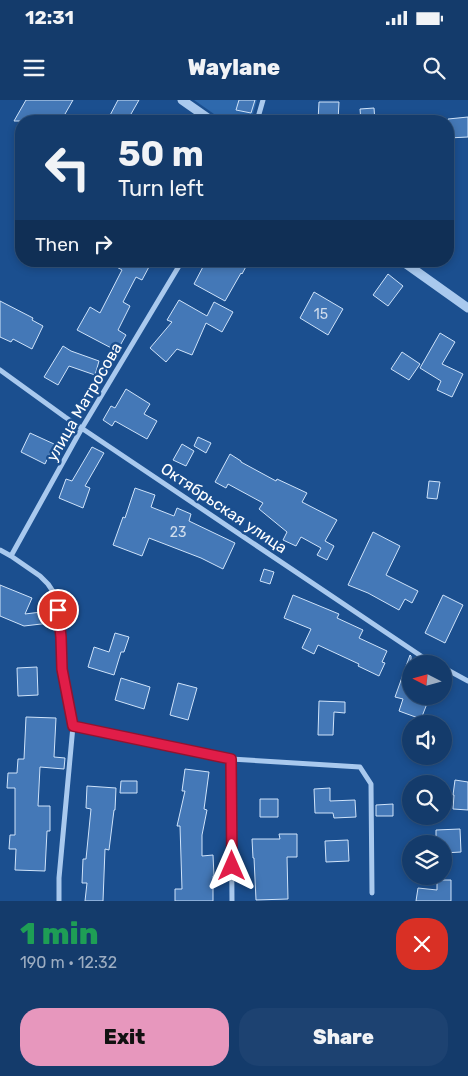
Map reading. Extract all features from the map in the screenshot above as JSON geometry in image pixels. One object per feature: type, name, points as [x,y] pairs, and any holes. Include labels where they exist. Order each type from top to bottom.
[{"type":"street","points":[[182,100],[203,115]]},
{"type":"street","points":[[259,115],[263,100]]},
{"type":"street","name":"улица Матросова","points":[[11,556],[82,428],[178,267]]},
{"type":"street","points":[[410,267],[468,308]]},
{"type":"street","name":"Октябрьская улица","points":[[0,370],[65,417],[420,655]]},
{"type":"street","points":[[0,550],[40,576],[48,584],[54,593],[58,610],[62,669],[73,726],[58,901]]},
{"type":"street","points":[[452,672],[468,681]]},
{"type":"street","points":[[73,726],[231,759],[360,767],[371,784],[372,893]]},
{"type":"street","points":[[231,759],[232,901]]},
{"type":"shaded area","points":[[194,100],[257,100],[253,115],[215,115]]},
{"type":"building","points":[[26,100],[73,100],[64,115],[17,115]]},
{"type":"building","points":[[118,100],[139,100],[130,115],[110,115]]},
{"type":"building","points":[[239,100],[255,100],[251,113],[236,110]]},
{"type":"building","points":[[319,102],[339,102],[338,115],[318,115]]},
{"type":"building","points":[[374,108],[375,115],[360,115],[360,109]]},
{"type":"building","points":[[468,117],[468,137],[454,138],[454,118]]},
{"type":"building","points":[[117,267],[149,267],[142,280],[136,277],[123,302],[130,306],[118,330],[126,335],[117,351],[77,330],[90,307],[100,313],[122,270]]},
{"type":"building","points":[[203,267],[246,267],[225,301],[194,284]]},
{"type":"building","points":[[388,274],[403,286],[388,306],[373,295]]},
{"type":"building","points":[[314,292],[343,309],[328,335],[300,318]]},
{"type":"building","points":[[179,300],[207,316],[214,302],[233,312],[222,332],[206,323],[192,355],[177,349],[166,362],[150,348],[172,322],[167,320]]},
{"type":"building","points":[[0,301],[33,318],[32,320],[43,326],[32,349],[13,339],[11,342],[0,337]]},
{"type":"building","points":[[440,333],[455,342],[442,364],[463,374],[452,397],[437,390],[441,381],[420,368]]},
{"type":"building","points":[[63,346],[71,351],[99,361],[95,375],[69,366],[58,385],[44,377]]},
{"type":"building","points":[[402,352],[420,364],[409,380],[391,369]]},
{"type":"building","points":[[126,389],[150,404],[144,414],[157,421],[147,439],[115,421],[112,426],[103,420],[111,406],[115,408]]},
{"type":"building","points":[[30,433],[54,444],[45,464],[21,452]]},
{"type":"building","points":[[198,437],[211,443],[206,453],[194,446]]},
{"type":"building","points":[[182,444],[194,451],[186,466],[173,460]]},
{"type":"building","points":[[92,447],[104,453],[85,486],[90,488],[83,508],[59,498],[66,479],[72,481]]},
{"type":"building","points":[[230,454],[276,481],[277,479],[307,493],[302,502],[337,520],[325,541],[334,546],[327,560],[317,555],[321,548],[301,537],[296,546],[283,540],[287,532],[259,509],[263,503],[228,484],[226,488],[215,482]]},
{"type":"building","points":[[429,481],[440,482],[437,499],[427,498]]},
{"type":"building","points":[[135,488],[155,495],[151,507],[174,516],[177,508],[191,514],[189,521],[235,543],[223,569],[201,558],[149,538],[142,556],[113,545]]},
{"type":"building","points":[[373,532],[400,546],[386,575],[418,591],[412,603],[405,599],[399,610],[368,593],[348,585]]},
{"type":"building","points":[[264,569],[274,572],[270,584],[260,581]]},
{"type":"building","points":[[0,585],[32,598],[25,614],[49,611],[50,623],[24,626],[0,616]]},
{"type":"building","points":[[293,595],[339,614],[337,618],[363,630],[359,638],[387,651],[382,662],[385,663],[379,676],[358,666],[359,664],[318,645],[314,654],[302,648],[311,629],[284,618]]},
{"type":"building","points":[[443,595],[463,605],[445,643],[425,633]]},
{"type":"building","points":[[115,633],[129,637],[124,652],[121,652],[114,675],[88,667],[94,647],[109,652]]},
{"type":"building","points":[[37,667],[38,695],[18,696],[17,668]]},
{"type":"building","points":[[402,677],[402,699],[395,697]]},
{"type":"building","points":[[121,678],[150,687],[144,709],[115,700]]},
{"type":"building","points":[[178,683],[197,688],[188,720],[170,715]]},
{"type":"building","points":[[319,701],[345,702],[345,713],[334,712],[333,735],[318,735]]},
{"type":"building","points":[[402,702],[402,705],[426,705],[423,715],[410,715],[399,711]]},
{"type":"building","points":[[26,717],[56,718],[54,757],[65,758],[64,769],[40,767],[38,806],[50,806],[50,831],[47,831],[45,871],[15,870],[16,849],[9,849],[10,835],[15,835],[15,788],[7,788],[8,773],[17,773],[18,759],[24,759]]},
{"type":"building","points":[[185,769],[209,772],[204,809],[207,810],[202,835],[202,856],[213,855],[213,901],[175,901],[175,889],[182,889],[180,826],[177,826],[185,791],[182,791]]},
{"type":"building","points":[[455,780],[468,782],[468,810],[453,809]]},
{"type":"building","points":[[121,781],[137,781],[137,793],[120,793]]},
{"type":"building","points":[[87,786],[116,788],[109,850],[105,849],[103,901],[85,901],[87,883],[82,883],[83,859],[86,859],[91,809],[86,808]]},
{"type":"building","points":[[330,788],[330,801],[355,800],[356,817],[334,818],[333,813],[315,813],[314,789]]},
{"type":"building","points":[[260,799],[278,799],[278,817],[260,817]]},
{"type":"building","points":[[393,804],[393,816],[376,816],[376,805]]},
{"type":"building","points":[[460,829],[461,852],[452,853],[452,835],[436,835],[436,830]]},
{"type":"building","points":[[279,834],[297,834],[297,857],[287,857],[288,899],[256,900],[252,839],[280,839]]},
{"type":"building","points":[[348,840],[349,861],[326,862],[325,841]]},
{"type":"building","points":[[437,885],[451,885],[451,901],[416,901],[418,888],[437,890]]},
{"type":"route","points":[[58,610],[62,669],[73,726],[231,759],[232,866]]}]
